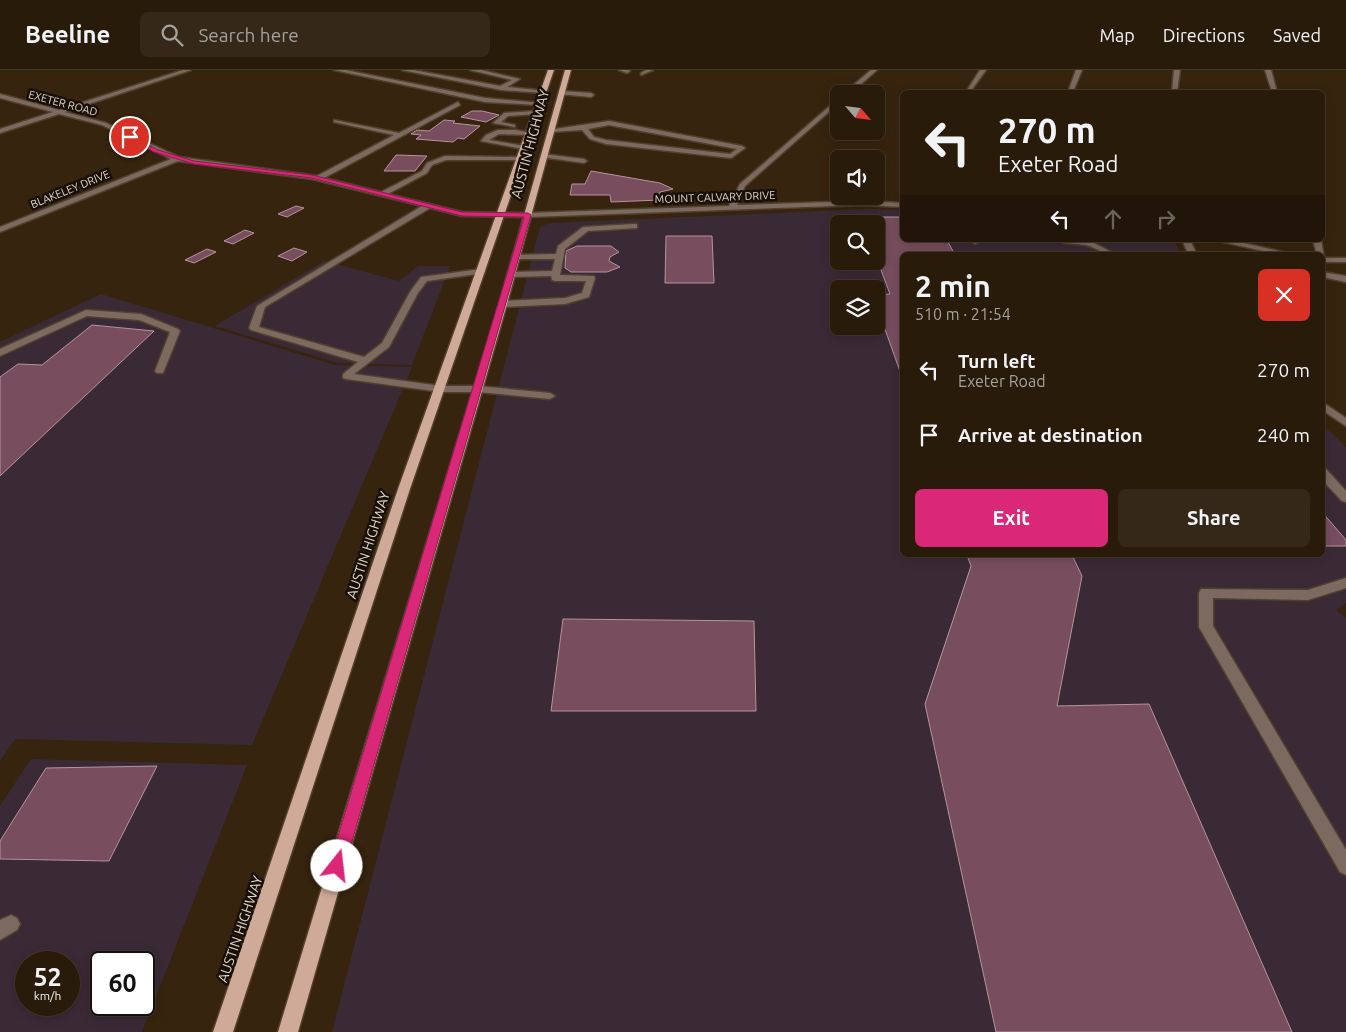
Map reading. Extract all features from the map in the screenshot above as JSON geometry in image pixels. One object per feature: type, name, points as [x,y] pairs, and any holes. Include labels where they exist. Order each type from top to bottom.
[{"type":"main road","name":"AUSTIN HIGHWAY","points":[[223,1032],[404,489],[441,389],[542,91],[551,70]]},
{"type":"main road","name":"AUSTIN HIGHWAY","points":[[288,1032],[503,304],[568,70]]},
{"type":"street","points":[[0,131],[188,70]]},
{"type":"street","points":[[337,70],[485,100],[539,103]]},
{"type":"street","points":[[405,70],[500,88],[542,91]]},
{"type":"street","points":[[473,70],[517,79],[500,88]]},
{"type":"street","points":[[643,74],[650,70]]},
{"type":"street","points":[[856,85],[874,70]]},
{"type":"street","points":[[969,90],[983,70]]},
{"type":"street","points":[[1071,90],[1079,70]]},
{"type":"street","points":[[1176,90],[1177,70]]},
{"type":"street","points":[[1268,70],[1274,90]]},
{"type":"street","points":[[561,93],[592,95]]},
{"type":"street","name":"EXETER ROAD","points":[[0,96],[104,124],[156,151],[177,159],[319,178],[462,214],[528,215]]},
{"type":"street","points":[[319,178],[401,135],[429,117],[458,104]]},
{"type":"street","points":[[732,208],[742,184],[830,108]]},
{"type":"street","points":[[529,131],[496,123],[506,114],[535,113]]},
{"type":"street","points":[[336,122],[401,135]]},
{"type":"street","points":[[551,130],[584,128],[609,123],[742,148],[731,156],[606,142],[592,138],[584,128]]},
{"type":"street","points":[[524,147],[484,141],[488,134],[494,132],[529,131]]},
{"type":"street","points":[[543,156],[584,161]]},
{"type":"street","points":[[382,194],[425,172],[429,164],[445,158],[519,159]]},
{"type":"street","name":"BLAKELEY DRIVE","points":[[0,230],[177,159]]},
{"type":"street","name":"MOUNT CALVARY DRIVE","points":[[528,215],[863,203],[900,205]]},
{"type":"street","points":[[366,360],[254,328],[261,306],[428,206]]},
{"type":"street","points":[[594,213],[597,228]]},
{"type":"street","points":[[503,304],[565,301],[586,294],[591,278],[555,278],[561,248],[586,229],[634,226]]},
{"type":"street","points":[[1090,242],[1108,252]]},
{"type":"street","points":[[1228,242],[1278,252]]},
{"type":"street","points":[[516,257],[558,256]]},
{"type":"street","points":[[1325,260],[1346,260]]},
{"type":"street","points":[[1325,261],[1346,267]]},
{"type":"street","points":[[481,272],[424,279],[414,292],[386,346],[346,376],[441,389],[478,389],[550,396]]},
{"type":"street","points":[[511,275],[556,273]]},
{"type":"street","points":[[1325,275],[1346,279]]},
{"type":"street","points":[[0,353],[86,313],[141,317],[175,331],[160,371]]},
{"type":"street","points":[[1325,407],[1346,423]]},
{"type":"street","points":[[1325,475],[1346,498]]},
{"type":"street","points":[[1346,583],[1308,595],[1206,593],[1206,627],[1346,866]]},
{"type":"shaded area","points":[[867,209],[900,210],[900,242],[1175,242],[1180,252],[900,252],[900,557],[1325,557],[1325,427],[1346,447],[1346,603],[1336,610],[1346,618],[1346,1032],[332,1032],[540,227],[549,223]]},
{"type":"shaded area","points":[[324,261],[399,281],[418,266],[450,266],[412,365],[338,363],[215,326]]},
{"type":"shaded area","points":[[101,294],[335,365],[412,367],[252,745],[15,739],[0,761],[0,342]]},
{"type":"shaded area","points":[[31,759],[247,765],[155,999],[155,951],[90,951],[90,1016],[148,1016],[142,1032],[0,1032],[0,806]]},
{"type":"building","points":[[472,111],[499,115],[486,122],[461,117]]},
{"type":"building","points":[[444,120],[480,126],[464,139],[458,138],[453,142],[416,139],[421,135],[411,134],[417,130],[429,131]]},
{"type":"building","points":[[396,155],[427,156],[415,171],[384,171]]},
{"type":"building","points":[[591,171],[660,183],[673,189],[660,192],[660,200],[611,202],[610,195],[570,195],[572,184],[585,184]]},
{"type":"building","points":[[296,206],[304,208],[287,217],[278,214]]},
{"type":"building","points":[[885,217],[900,217],[900,242],[948,242],[953,252],[900,252],[900,371],[885,329],[885,294],[890,294],[881,270],[885,270]]},
{"type":"building","points":[[245,230],[254,233],[233,244],[224,241]]},
{"type":"building","points":[[666,236],[712,236],[714,283],[665,283]]},
{"type":"building","points":[[577,246],[611,246],[619,252],[610,257],[609,261],[620,267],[607,272],[571,272],[565,268],[566,251]]},
{"type":"building","points":[[294,248],[307,252],[292,261],[278,256]]},
{"type":"building","points":[[207,249],[216,252],[194,263],[185,260]]},
{"type":"building","points":[[92,325],[154,331],[0,476],[0,377],[18,364],[42,365]]},
{"type":"building","points":[[1325,516],[1346,540],[1346,546],[1325,546]]},
{"type":"building","points":[[968,557],[1073,557],[1082,576],[1057,706],[1149,704],[1292,1032],[996,1032],[925,704],[971,566]]},
{"type":"building","points":[[563,619],[754,621],[756,711],[551,711]]},
{"type":"building","points":[[157,766],[109,861],[0,859],[0,841],[46,768]]},
{"type":"route","points":[[130,137],[156,151],[177,159],[312,177],[462,214],[528,215],[337,866]]}]
